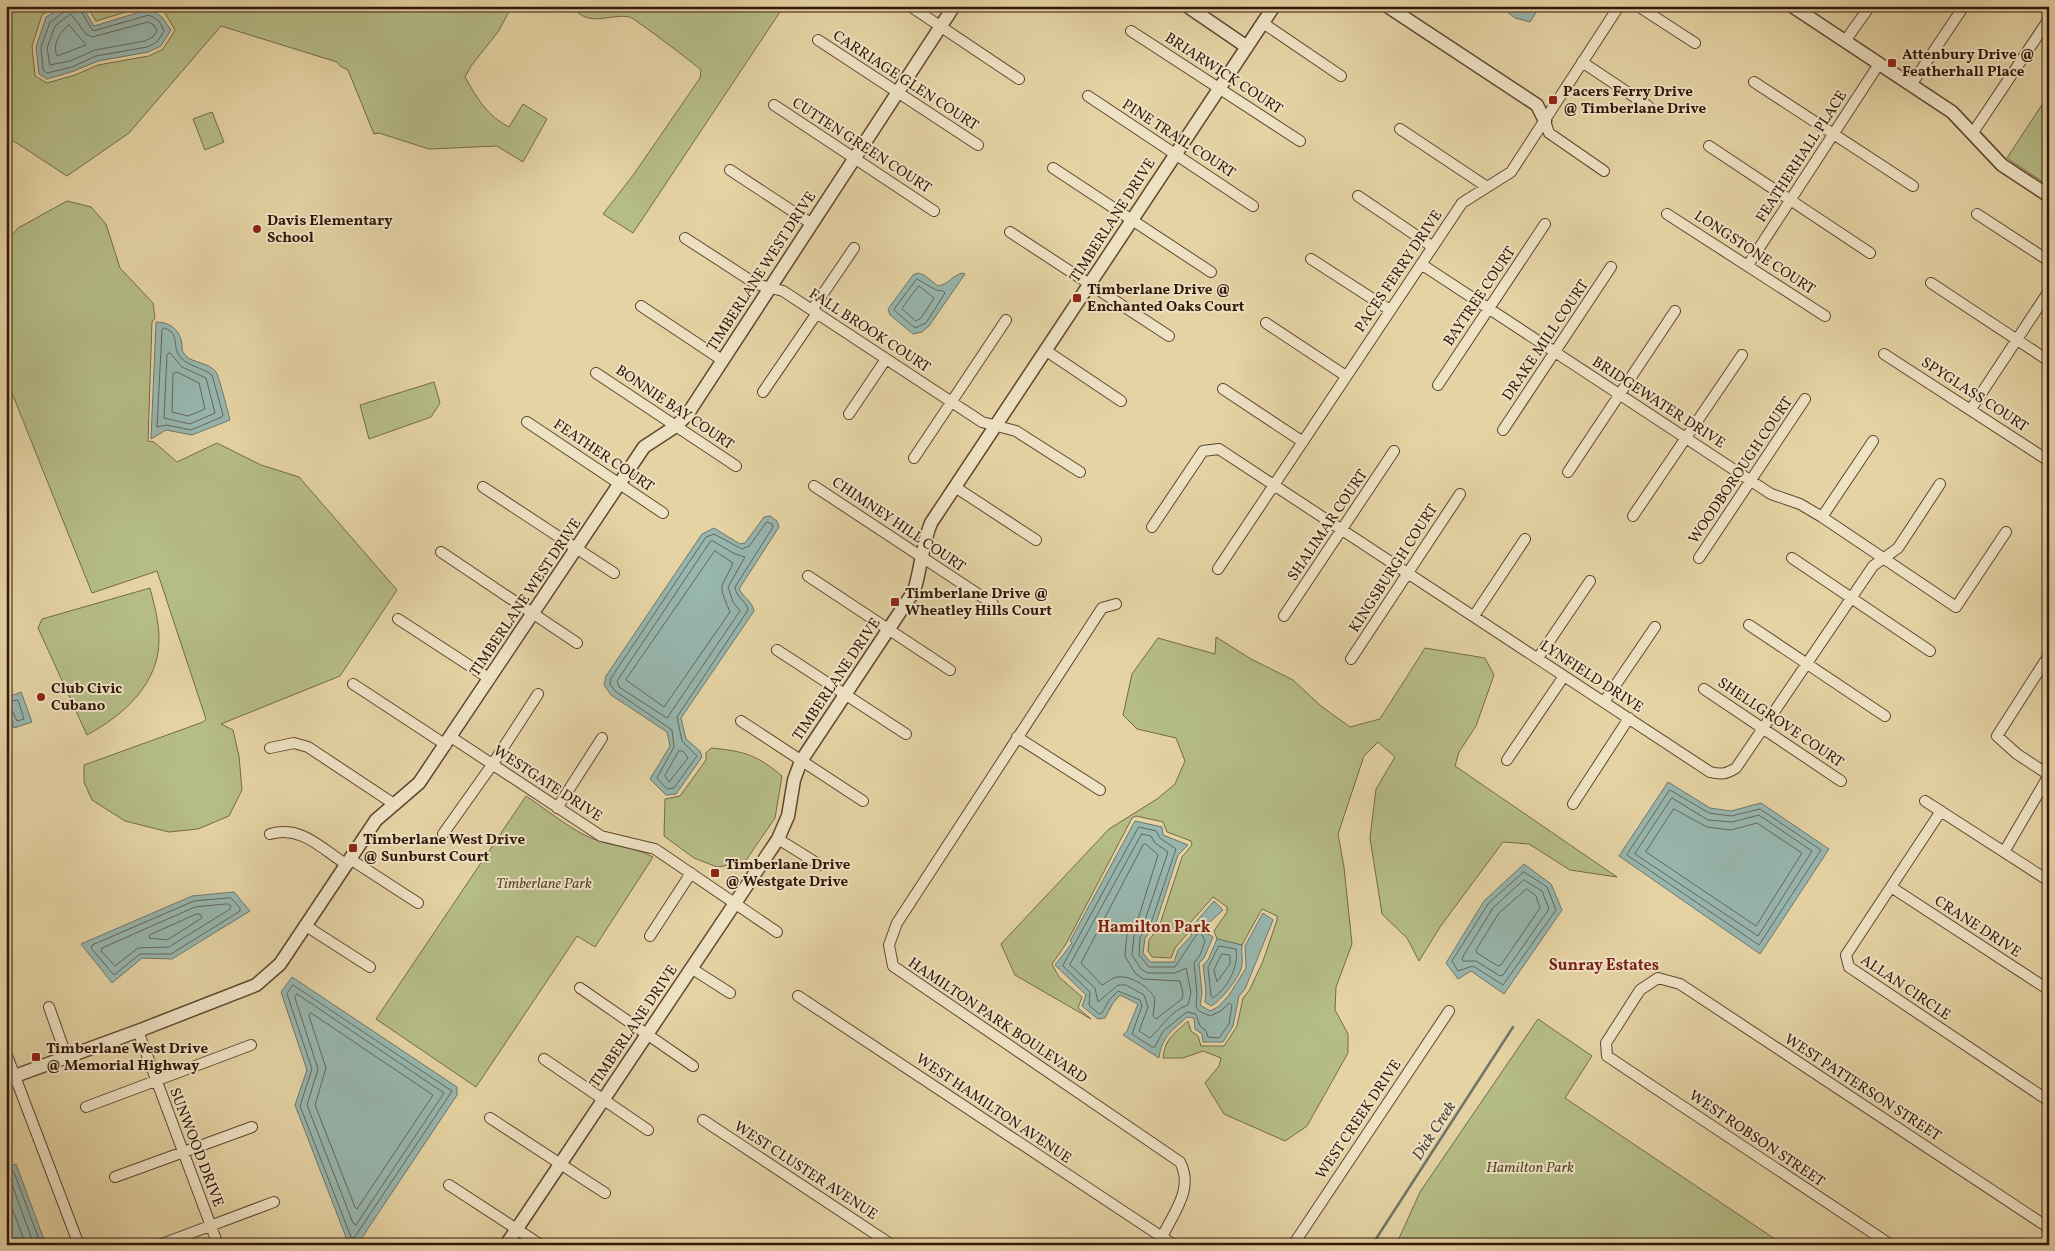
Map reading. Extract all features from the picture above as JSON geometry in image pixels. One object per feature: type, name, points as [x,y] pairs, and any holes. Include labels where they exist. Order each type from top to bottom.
[{"type":"street","points":[[910,6],[1019,79]]},
{"type":"street","name":"TIMBERLANE WEST DRIVE","points":[[15,1076],[138,1032],[256,985],[280,964],[376,820],[420,783],[644,447],[676,426],[687,415],[954,6]]},
{"type":"street","points":[[1187,6],[1247,47]]},
{"type":"street","name":"TIMBERLANE DRIVE","points":[[506,1245],[778,839],[788,816],[794,780],[801,761],[914,592],[924,540],[931,523],[1274,6]]},
{"type":"street","points":[[1387,6],[1537,105],[1549,133],[1604,171]]},
{"type":"street","name":"PACES FERRY DRIVE","points":[[1218,569],[1462,203],[1511,172],[1619,6]]},
{"type":"street","points":[[1638,6],[1695,42]]},
{"type":"street","points":[[1792,6],[1952,112],[2002,165],[2049,196]]},
{"type":"street","points":[[1845,41],[1870,6]]},
{"type":"street","points":[[1911,85],[1964,6]]},
{"type":"street","points":[[1972,134],[2049,20]]},
{"type":"street","points":[[1263,23],[1342,76]]},
{"type":"street","name":"BRIARWICK COURT","points":[[1131,30],[1218,89],[1300,141]]},
{"type":"street","name":"CARRIAGE GLEN COURT","points":[[818,40],[978,145]]},
{"type":"street","points":[[1582,62],[1648,106]]},
{"type":"street","name":"FEATHERHALL PLACE","points":[[1748,265],[1879,64]]},
{"type":"street","points":[[1754,82],[1913,186]]},
{"type":"street","name":"PINE TRAIL COURT","points":[[1088,96],[1253,206]]},
{"type":"street","name":"CUTTEN GREEN COURT","points":[[774,105],[934,211]]},
{"type":"street","points":[[1400,129],[1487,188]]},
{"type":"street","points":[[1709,146],[1870,253]]},
{"type":"street","points":[[1053,168],[1211,272]]},
{"type":"street","points":[[730,170],[812,224]]},
{"type":"street","points":[[1358,196],[1433,247]]},
{"type":"street","name":"LONGSTONE COURT","points":[[1667,214],[1825,316]]},
{"type":"street","points":[[1977,214],[2049,261]]},
{"type":"street","name":"BAYTREE COURT","points":[[1438,385],[1545,224]]},
{"type":"street","points":[[1010,232],[1169,336]]},
{"type":"street","name":"FALL BROOK COURT","points":[[685,238],[756,284],[783,291],[982,422],[996,424],[1016,431],[1080,472]]},
{"type":"street","points":[[763,392],[854,248]]},
{"type":"street","points":[[1311,259],[1390,310]]},
{"type":"street","name":"BRIDGEWATER DRIVE","points":[[1421,264],[1771,494],[1800,504],[1822,517],[1956,607],[2006,532]]},
{"type":"street","name":"DRAKE MILL COURT","points":[[1503,430],[1612,267]]},
{"type":"street","points":[[1931,283],[2049,360]]},
{"type":"street","points":[[1971,409],[2049,290]]},
{"type":"street","points":[[641,306],[722,360]]},
{"type":"street","points":[[1568,472],[1676,311]]},
{"type":"street","points":[[914,458],[1006,320]]},
{"type":"street","points":[[1266,323],[1346,376]]},
{"type":"street","points":[[1046,350],[1121,401]]},
{"type":"street","name":"SPYGLASS COURT","points":[[1884,354],[2049,461]]},
{"type":"street","points":[[1633,516],[1742,355]]},
{"type":"street","points":[[849,414],[886,358]]},
{"type":"street","name":"BONNIE BAY COURT","points":[[596,373],[736,466]]},
{"type":"street","points":[[1223,389],[1303,442]]},
{"type":"street","name":"WOODBOROUGH COURT","points":[[1699,558],[1805,399]]},
{"type":"street","name":"FEATHER COURT","points":[[527,422],[664,513]]},
{"type":"street","points":[[1822,517],[1873,441]]},
{"type":"street","name":"LYNFIELD DRIVE","points":[[1152,527],[1203,451],[1219,448],[1710,772],[1719,774],[1728,773],[1736,768],[1873,566],[1898,548],[1940,484]]},
{"type":"street","name":"SHALIMAR COURT","points":[[1284,616],[1394,451]]},
{"type":"street","name":"CHIMNEY HILL COURT","points":[[814,486],[993,604]]},
{"type":"street","points":[[483,487],[614,574]]},
{"type":"street","points":[[955,487],[1036,540]]},
{"type":"street","name":"KINGSBURGH COURT","points":[[1351,659],[1460,494]]},
{"type":"street","points":[[1474,616],[1525,539]]},
{"type":"street","points":[[441,552],[577,643]]},
{"type":"street","points":[[1792,558],[1930,651]]},
{"type":"street","points":[[808,576],[950,670]]},
{"type":"street","points":[[1538,658],[1590,581]]},
{"type":"street","name":"HAMILTON PARK BOULEVARD","points":[[1116,604],[1102,608],[897,923],[889,945],[893,966],[1180,1162],[1186,1173],[1185,1191],[1162,1241]]},
{"type":"street","points":[[398,620],[490,679]]},
{"type":"street","points":[[1749,625],[1886,716]]},
{"type":"street","points":[[1604,702],[1654,627]]},
{"type":"street","points":[[777,650],[906,734]]},
{"type":"street","points":[[2004,852],[2049,775],[2017,754],[1998,736],[2049,655]]},
{"type":"street","points":[[1507,760],[1564,676]]},
{"type":"street","name":"WESTGATE DRIVE","points":[[353,684],[492,765],[601,836],[655,849],[777,932]]},
{"type":"street","name":"SHELLGROVE COURT","points":[[1704,689],[1841,781]]},
{"type":"street","points":[[443,834],[492,765],[538,694]]},
{"type":"street","points":[[1573,804],[1629,718]]},
{"type":"street","points":[[741,721],[863,801]]},
{"type":"street","points":[[557,808],[602,738]]},
{"type":"street","points":[[1017,738],[1100,790]]},
{"type":"street","points":[[270,748],[294,743],[308,747],[394,804]]},
{"type":"street","points":[[1925,801],[2049,881]]},
{"type":"street","name":"ALLAN CIRCLE","points":[[1941,811],[1846,955],[1849,967],[2049,1101]]},
{"type":"street","points":[[270,834],[283,830],[298,833],[418,903]]},
{"type":"street","points":[[778,839],[820,865]]},
{"type":"street","points":[[650,936],[691,874]]},
{"type":"street","name":"CRANE DRIVE","points":[[1891,887],[2049,990]]},
{"type":"street","points":[[306,926],[370,967]]},
{"type":"street","points":[[691,968],[730,993]]},
{"type":"street","name":"WEST ROBSON STREET","points":[[1658,978],[1640,990],[1606,1043],[1607,1056],[1891,1245]]},
{"type":"street","name":"WEST PATTERSON STREET","points":[[1658,978],[1680,984],[2049,1228]]},
{"type":"street","points":[[580,988],[693,1066]]},
{"type":"street","name":"WEST HAMILTON AVENUE","points":[[798,996],[1162,1241],[1174,1245]]},
{"type":"street","points":[[49,1007],[67,1058]]},
{"type":"street","name":"WEST CREEK DRIVE","points":[[1293,1245],[1449,1011]]},
{"type":"street","name":"SUNWOOD DRIVE","points":[[138,1032],[218,1245]]},
{"type":"street","points":[[86,1107],[251,1045]]},
{"type":"street","points":[[6,1053],[79,1245]]},
{"type":"street","points":[[544,1059],[648,1130]]},
{"type":"street","points":[[490,1118],[605,1193]]},
{"type":"street","name":"WEST CLUSTER AVENUE","points":[[703,1120],[892,1245]]},
{"type":"street","points":[[115,1177],[252,1127]]},
{"type":"street","points":[[449,1185],[541,1245]]},
{"type":"street","points":[[159,1245],[274,1202]]},
{"type":"green space","points":[[6,6],[57,6],[42,15],[32,46],[35,76],[47,83],[75,75],[98,65],[149,56],[163,49],[175,30],[165,13],[154,6],[512,6],[498,32],[471,66],[465,77],[478,99],[501,123],[509,127],[523,104],[547,119],[523,162],[497,146],[429,149],[379,133],[374,134],[348,70],[337,62],[221,26],[129,133],[67,176],[6,136]]},
{"type":"green space","points":[[87,6],[146,6],[96,21]]},
{"type":"green space","points":[[572,6],[784,6],[633,233],[603,214],[634,174],[700,78],[701,70],[630,17],[592,19],[578,13]]},
{"type":"green space","points":[[2049,94],[2049,186],[2007,158]]},
{"type":"green space","points":[[212,112],[224,142],[205,150],[193,119]]},
{"type":"green space","points":[[67,201],[91,207],[106,224],[120,268],[153,303],[155,318],[152,322],[148,441],[154,442],[177,462],[217,443],[261,465],[299,477],[397,590],[340,676],[221,724],[233,730],[239,756],[242,790],[229,816],[198,829],[169,832],[125,821],[92,800],[84,782],[84,765],[203,722],[206,719],[157,571],[92,593],[6,378],[6,242],[18,228]]},
{"type":"green space","points":[[434,382],[440,403],[431,417],[369,439],[360,405]]},
{"type":"green space","points":[[150,588],[159,632],[158,654],[153,669],[137,696],[126,707],[114,718],[87,735],[38,628],[42,619]]},
{"type":"green space","points":[[1216,637],[1251,659],[1293,680],[1321,706],[1350,727],[1380,719],[1425,648],[1485,658],[1494,675],[1476,726],[1459,752],[1455,766],[1617,877],[1570,870],[1529,844],[1503,842],[1440,927],[1419,961],[1407,938],[1382,914],[1370,838],[1376,789],[1395,757],[1378,742],[1364,756],[1338,834],[1344,867],[1352,944],[1336,987],[1335,1010],[1348,1034],[1348,1053],[1307,1126],[1285,1141],[1224,1114],[1205,1083],[1219,1066],[1221,1058],[1203,1051],[1183,1058],[1163,1058],[1168,1041],[1188,1021],[1191,1031],[1198,1036],[1201,1046],[1224,1046],[1237,1026],[1243,998],[1249,991],[1263,961],[1277,920],[1277,916],[1262,909],[1242,945],[1217,939],[1214,931],[1227,912],[1227,907],[1213,897],[1190,923],[1188,933],[1175,948],[1171,958],[1152,957],[1148,951],[1149,940],[1159,927],[1182,857],[1192,845],[1191,841],[1167,832],[1163,822],[1136,816],[1132,818],[1066,944],[1052,964],[1059,977],[1082,997],[1078,1008],[1091,1019],[1015,975],[1001,944],[1109,829],[1157,799],[1175,784],[1185,761],[1176,738],[1137,729],[1123,715],[1132,674],[1158,638],[1215,654]]},
{"type":"green space","points":[[711,748],[750,755],[765,763],[782,776],[775,818],[744,863],[717,867],[694,858],[664,836],[665,799],[680,796],[706,760],[706,753]]},
{"type":"green space","name":"Timberlane Park","points":[[526,796],[582,834],[653,857],[595,947],[577,936],[476,1087],[376,1019]]},
{"type":"green space","name":"Hamilton Park","points":[[1538,1019],[1592,1056],[1565,1098],[1784,1245],[1396,1245],[1420,1192]]},
{"type":"water","points":[[65,6],[83,8],[94,26],[150,9],[162,17],[171,30],[161,46],[148,52],[98,61],[47,79],[39,74],[36,47],[46,17]]},
{"type":"water","points":[[1500,6],[1540,6],[1530,22],[1515,18]]},
{"type":"water","points":[[918,273],[924,275],[938,286],[945,284],[959,274],[965,274],[929,326],[922,332],[913,334],[890,315],[888,309],[913,275]]},
{"type":"water","points":[[156,322],[166,323],[177,331],[186,356],[213,368],[221,387],[230,420],[192,435],[166,430],[151,439]]},
{"type":"water","points":[[770,516],[777,521],[779,527],[739,589],[752,605],[754,611],[681,718],[686,739],[700,751],[702,757],[676,794],[666,795],[650,779],[670,746],[667,732],[611,695],[604,685],[606,676],[702,534],[714,528],[740,544],[745,543],[764,517]]},
{"type":"water","points":[[21,692],[32,722],[14,728],[6,707],[6,698]]},
{"type":"water","points":[[1668,782],[1710,808],[1731,811],[1761,803],[1829,849],[1760,954],[1619,856]]},
{"type":"water","points":[[1135,821],[1162,827],[1163,835],[1188,845],[1178,855],[1155,926],[1145,938],[1143,953],[1150,962],[1174,962],[1178,950],[1191,936],[1194,924],[1214,901],[1223,910],[1210,922],[1206,933],[1213,937],[1204,958],[1199,963],[1202,993],[1200,1005],[1210,1011],[1218,1007],[1229,995],[1246,968],[1245,946],[1263,913],[1273,920],[1245,989],[1239,996],[1233,1026],[1223,1042],[1203,1042],[1202,1034],[1195,1029],[1194,1018],[1187,1017],[1165,1039],[1159,1058],[1123,1035],[1127,1031],[1138,1004],[1120,995],[1105,1018],[1098,1019],[1082,1006],[1086,995],[1055,965],[1072,943],[1070,941]]},
{"type":"water","points":[[1524,864],[1551,884],[1562,910],[1504,994],[1471,971],[1458,979],[1446,963],[1484,901]]},
{"type":"water","points":[[234,892],[250,911],[172,959],[142,958],[112,983],[81,944],[192,896]]},
{"type":"water","points":[[1217,939],[1242,945],[1242,963],[1241,970],[1230,988],[1211,1006],[1205,1002],[1206,992],[1203,965],[1208,960]]},
{"type":"water","points":[[292,977],[457,1087],[457,1095],[357,1245],[349,1245],[295,1105],[307,1070],[281,992]]},
{"type":"water","points":[[16,1164],[46,1245],[6,1245],[6,1168]]},
{"type":"waterway","name":"Dick Creek","points":[[1372,1245],[1513,1027]]},
{"type":"place","name":"Attenbury Drive @ Featherhall Place","points":[[1892,63]]},
{"type":"place","name":"Pacers Ferry Drive @ Timberlane Drive","points":[[1553,100]]},
{"type":"place","name":"Davis Elementary School","points":[[257,229]]},
{"type":"place","name":"Timberlane Drive @ Enchanted Oaks Court","points":[[1077,298]]},
{"type":"place","name":"Timberlane Drive @ Wheatley Hills Court","points":[[895,602]]},
{"type":"place","name":"Club Civic Cubano","points":[[41,697]]},
{"type":"place","name":"Timberlane West Drive @ Sunburst Court","points":[[353,848]]},
{"type":"place","name":"Timberlane Drive @ Westgate Drive","points":[[715,873]]},
{"type":"place","name":"Timberlane West Drive @ Memorial Highway","points":[[36,1057]]},
{"type":"district","name":"Hamilton Park","points":[[1154,926]]},
{"type":"district","name":"Sunray Estates","points":[[1604,964]]}]
